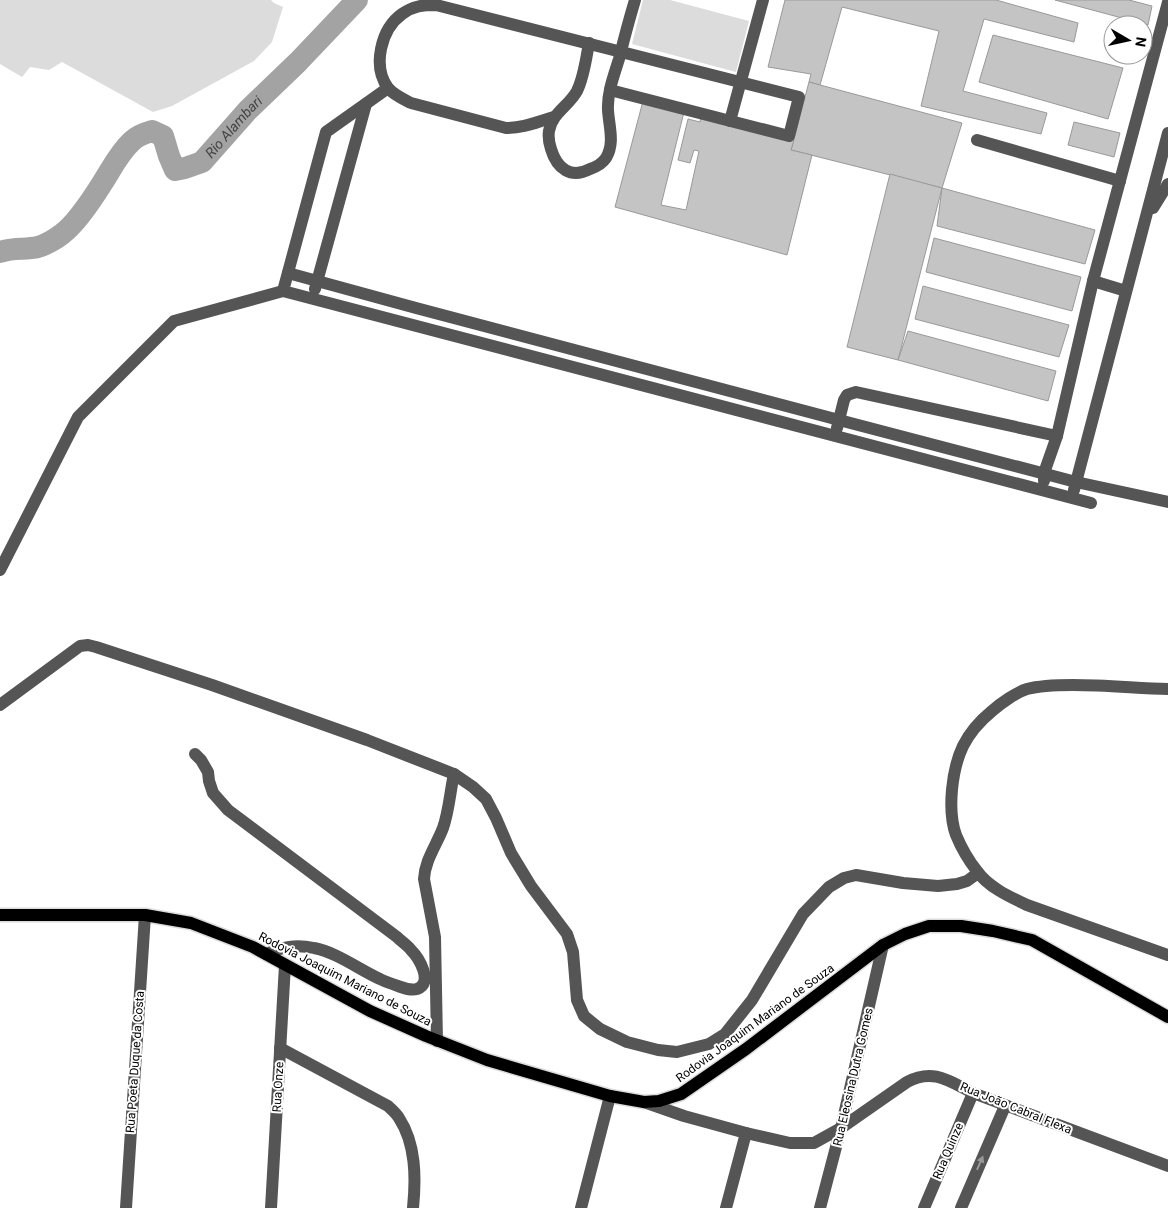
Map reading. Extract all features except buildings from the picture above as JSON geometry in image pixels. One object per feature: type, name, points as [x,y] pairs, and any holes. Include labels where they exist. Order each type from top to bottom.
[{"type":"main road","name":"Rodovia Joaquim Mariano de Souza","points":[[0,915],[145,915],[191,923],[253,947],[370,1010],[438,1041],[487,1060],[610,1096],[644,1102],[659,1101],[681,1094],[746,1049],[883,945],[905,934],[929,926],[961,926],[1032,940],[1168,1017]]},
{"type":"street","points":[[589,44],[577,92],[554,117],[549,130],[549,140],[553,155],[559,166],[571,174],[585,172],[597,166],[605,159],[610,148],[612,138],[608,111],[610,90],[635,0]]},
{"type":"street","points":[[730,121],[763,0]]},
{"type":"street","points":[[1043,490],[1044,473],[1056,436],[1094,281],[1168,2]]},
{"type":"street","points":[[554,117],[519,128],[506,128],[411,103],[398,96],[388,88],[382,74],[380,57],[383,40],[389,26],[402,14],[420,5],[436,5],[799,97],[789,136],[610,90]]},
{"type":"street","points":[[283,291],[326,132],[388,88]]},
{"type":"street","points":[[312,299],[366,104]]},
{"type":"street","points":[[1071,497],[1168,133]]},
{"type":"street","points":[[977,140],[1120,182]]},
{"type":"street","points":[[1146,221],[1168,184]]},
{"type":"street","points":[[288,273],[1076,482],[1168,502]]},
{"type":"street","points":[[1094,281],[1126,291]]},
{"type":"street","points":[[0,570],[78,416],[174,321],[283,291],[1091,503]]},
{"type":"street","points":[[414,325],[416,308]]},
{"type":"street","points":[[836,435],[844,400],[847,395],[856,392],[1056,436]]},
{"type":"street","points":[[0,705],[80,646],[88,645],[366,740],[454,774],[486,799],[511,853],[531,886],[567,934],[573,952],[578,1000],[584,1016],[600,1029],[627,1042],[658,1050],[677,1052],[709,1044],[725,1034],[752,1000],[804,914],[829,887],[844,878],[856,875],[903,883],[938,886],[967,881],[978,873]]},
{"type":"street","points":[[1168,689],[1055,685],[1027,689],[1001,703],[979,722],[963,745],[954,773],[951,806],[956,834],[978,873],[1007,896],[1168,955]]},
{"type":"street","points":[[195,754],[208,772],[213,793],[228,810],[397,937],[412,951],[422,968],[425,978],[419,988],[411,990],[382,980],[316,948],[300,946],[283,948],[266,954]]},
{"type":"street","points":[[438,1041],[435,937],[424,872],[428,857],[443,828],[454,774]]},
{"type":"street","name":"Rua Poeta Duque da Costa","points":[[126,1208],[145,915]]},
{"type":"street","name":"Rua Eleosina Dutra Gomes","points":[[820,1208],[841,1128],[883,945]]},
{"type":"street","name":"Rua Onze","points":[[271,1208],[285,965]]},
{"type":"street","points":[[280,1048],[388,1106],[398,1117],[407,1135],[413,1154],[413,1208]]},
{"type":"street","name":"Rua João Cabral Flexa","points":[[644,1102],[684,1116],[746,1133],[790,1143],[814,1143],[841,1128],[916,1077],[943,1077],[973,1093],[1005,1106],[1168,1166]]},
{"type":"street","name":"Rua Quinze","points":[[924,1208],[973,1093]]},
{"type":"street","points":[[580,1208],[610,1096]]},
{"type":"street","points":[[961,1208],[1005,1106]]},
{"type":"street","points":[[726,1208],[746,1133]]},
{"type":"shaded area","points":[[0,0],[271,0],[283,7],[272,42],[254,61],[172,106],[153,112],[62,62],[49,70],[30,67],[22,77],[0,64]]},
{"type":"shaded area","points":[[643,0],[670,0],[749,21],[736,72],[632,44]]},
{"type":"waterway","name":"Rio Alambari","points":[[0,252],[38,247],[62,234],[84,210],[123,150],[141,135],[152,131],[163,136],[175,170],[202,162],[248,110],[298,62],[357,0]]}]
